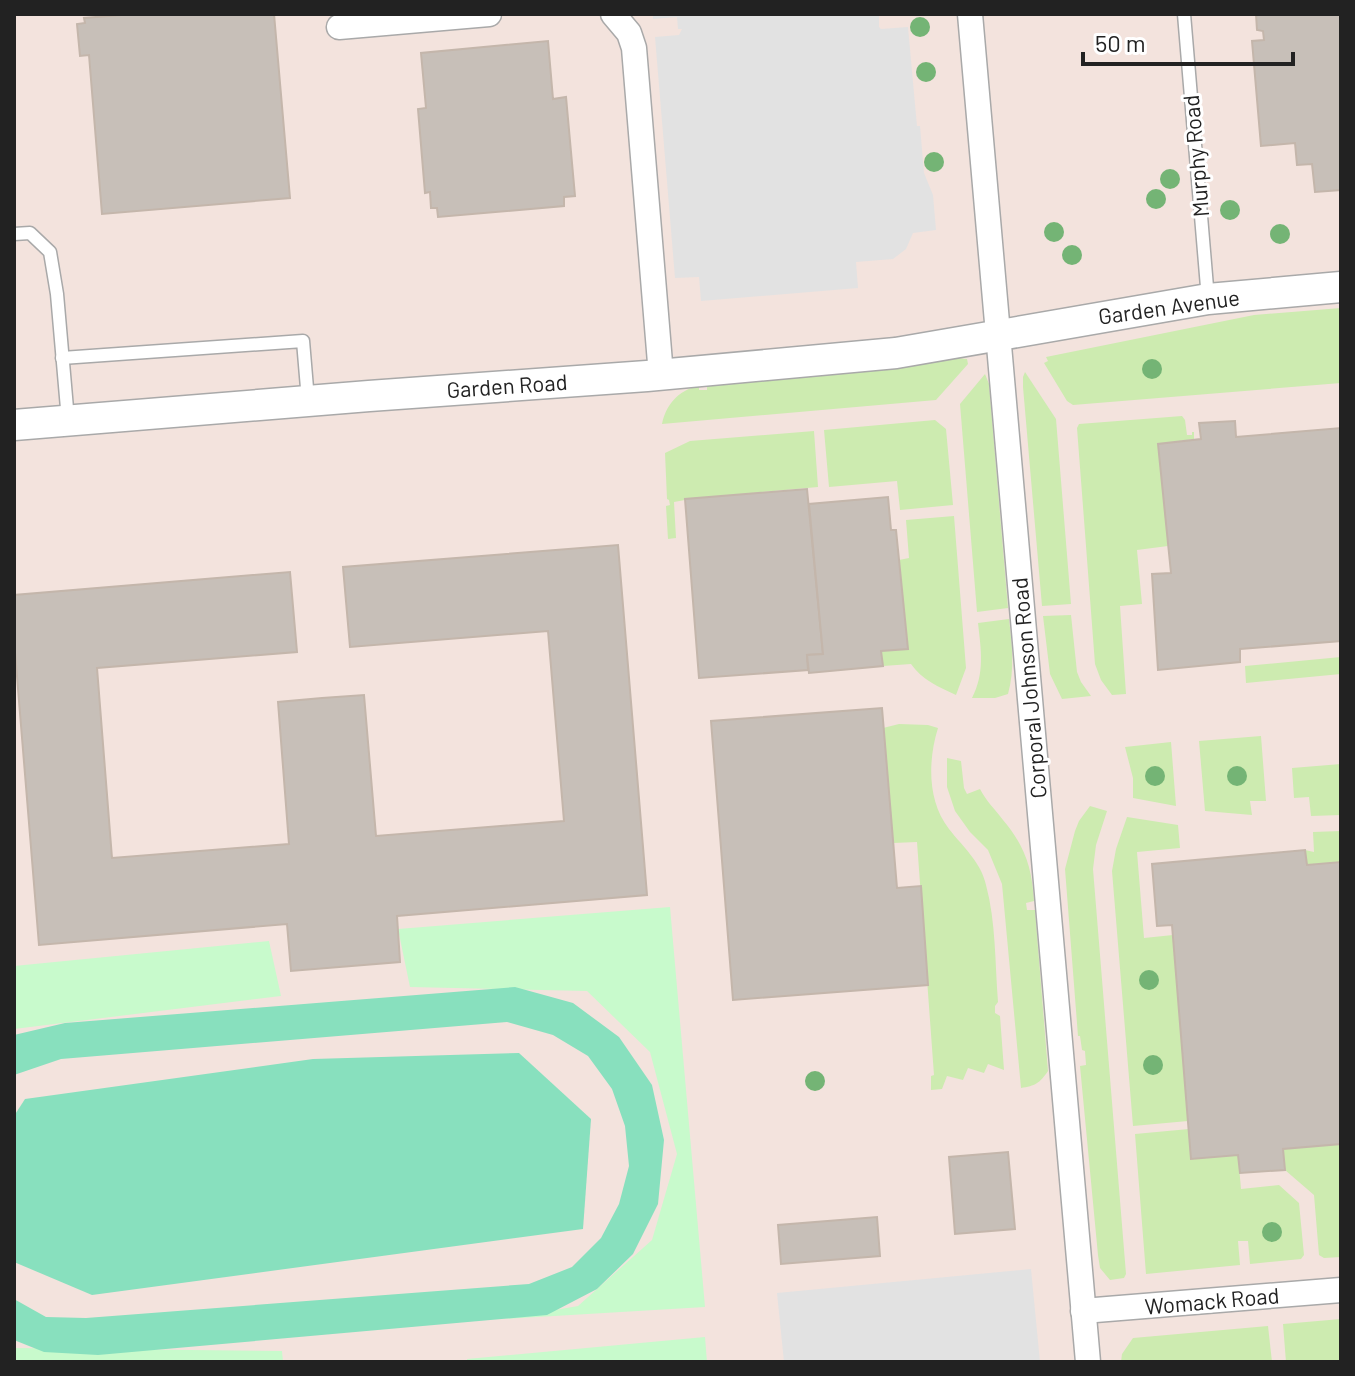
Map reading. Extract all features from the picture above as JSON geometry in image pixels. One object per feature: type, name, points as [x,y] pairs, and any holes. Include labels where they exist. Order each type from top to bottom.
[{"type":"street","points":[[339,27],[489,14]]},
{"type":"street","points":[[613,14],[629,33],[634,48],[661,375]]},
{"type":"street","name":"Corporal Johnson Road","points":[[970,14],[1088,1362]]},
{"type":"street","name":"Garden Avenue","points":[[998,334],[1208,299],[1341,287]]},
{"type":"street","name":"Garden Road","points":[[14,425],[661,375],[896,353],[998,334]]},
{"type":"street","name":"Womack Road","points":[[1083,1311],[1341,1290]]},
{"type":"lane","name":"Murphy Road","points":[[1184,14],[1208,299]]},
{"type":"lane","points":[[14,234],[30,233],[50,252],[57,294],[68,421]]},
{"type":"lane","points":[[62,358],[303,341],[308,401]]},
{"type":"shaded area","points":[[14,14],[1341,14],[1341,1362],[14,1362]]},
{"type":"shaded area","points":[[653,14],[879,14],[881,29],[908,27],[917,126],[920,126],[924,173],[933,195],[936,230],[913,233],[906,249],[893,259],[856,262],[858,288],[701,301],[699,277],[675,278],[655,37],[679,35],[682,29],[678,29],[677,17],[653,19]]},
{"type":"shaded area","points":[[1031,1269],[1040,1362],[784,1362],[777,1293]]},
{"type":"green space","points":[[1341,308],[1341,383],[1073,405],[1067,401],[1044,363],[1048,361],[1046,357],[1254,315]]},
{"type":"green space","points":[[967,359],[968,364],[936,400],[662,424],[674,399],[699,386],[699,390],[707,390],[707,386],[852,373]]},
{"type":"green space","points":[[1025,372],[1056,419],[1071,604],[1042,606],[1023,387]]},
{"type":"green space","points":[[985,374],[989,384],[1008,608],[977,612],[960,404]]},
{"type":"green space","points":[[1182,416],[1187,435],[1194,432],[1194,439],[1158,444],[1168,546],[1137,550],[1142,604],[1120,606],[1126,694],[1112,695],[1101,680],[1095,664],[1077,428],[1079,424]]},
{"type":"green space","points":[[935,420],[946,429],[953,505],[900,510],[897,481],[829,487],[824,430]]},
{"type":"green space","points":[[814,431],[818,487],[674,502],[676,538],[668,539],[666,506],[670,505],[667,499],[665,453],[690,441]]},
{"type":"green space","points":[[954,516],[966,668],[956,695],[926,679],[911,664],[883,666],[881,651],[908,648],[899,560],[909,558],[906,520]]},
{"type":"green space","points":[[1071,615],[1077,672],[1091,696],[1062,699],[1050,674],[1043,616]]},
{"type":"green space","points":[[1009,619],[1012,666],[1008,694],[995,698],[972,698],[980,670],[978,623]]},
{"type":"green space","points":[[1341,657],[1341,674],[1246,683],[1245,666]]},
{"type":"green space","points":[[899,724],[938,728],[932,753],[933,793],[942,818],[980,869],[992,914],[998,1002],[995,1013],[1000,1016],[1004,1070],[988,1064],[984,1073],[968,1068],[963,1080],[947,1076],[942,1089],[931,1090],[931,1076],[934,1075],[917,842],[893,843],[883,728]]},
{"type":"green space","points":[[1261,736],[1266,801],[1250,801],[1252,815],[1205,811],[1199,741]]},
{"type":"green space","points":[[1171,742],[1176,806],[1133,798],[1133,778],[1125,747]]},
{"type":"green space","points":[[947,758],[961,761],[967,794],[980,789],[1017,839],[1029,868],[1034,901],[1026,903],[1027,910],[1035,910],[1048,1071],[1040,1081],[1030,1086],[1021,1088],[1002,884],[988,850],[955,811],[947,787]]},
{"type":"green space","points":[[1341,764],[1341,815],[1311,816],[1309,797],[1294,798],[1292,768]]},
{"type":"green space","points":[[1090,806],[1107,811],[1096,845],[1093,869],[1126,1274],[1124,1278],[1110,1280],[1100,1268],[1098,1255],[1080,1066],[1086,1065],[1085,1051],[1078,1036],[1065,869],[1075,831]]},
{"type":"green space","points":[[1127,817],[1178,825],[1180,848],[1137,852],[1144,938],[1173,935],[1188,1121],[1133,1126],[1112,871]]},
{"type":"green space","points":[[1341,831],[1341,862],[1307,865],[1305,850],[1314,852],[1313,832]]},
{"type":"green space","points":[[670,907],[705,1307],[504,1319],[578,1306],[652,1240],[677,1154],[650,1052],[587,991],[410,987],[398,929]]},
{"type":"green space","points":[[269,941],[281,996],[14,1029],[14,966]]},
{"type":"green space","points":[[515,987],[573,1003],[619,1037],[652,1085],[664,1140],[658,1204],[633,1254],[597,1289],[547,1315],[98,1355],[44,1352],[14,1340],[14,1299],[46,1317],[86,1318],[529,1284],[572,1267],[601,1238],[619,1204],[629,1166],[625,1126],[612,1089],[588,1056],[553,1035],[507,1022],[61,1059],[14,1075],[14,1035],[65,1023]]},
{"type":"green space","points":[[519,1053],[591,1119],[583,1229],[92,1295],[14,1262],[14,1116],[25,1099],[313,1059]]},
{"type":"green space","points":[[1189,1129],[1192,1159],[1238,1155],[1241,1189],[1279,1185],[1299,1203],[1304,1255],[1301,1259],[1250,1264],[1248,1241],[1238,1241],[1240,1265],[1146,1274],[1135,1134]]},
{"type":"green space","points":[[1341,1144],[1341,1257],[1324,1258],[1319,1255],[1314,1195],[1285,1170],[1283,1149]]},
{"type":"green space","points":[[1341,1319],[1341,1362],[1286,1362],[1283,1324]]},
{"type":"green space","points":[[1268,1326],[1272,1362],[1121,1362],[1122,1354],[1133,1338]]},
{"type":"green space","points":[[705,1337],[707,1362],[468,1362],[467,1359]]},
{"type":"green space","points":[[14,1348],[282,1351],[283,1362],[14,1362]]},
{"type":"building","points":[[134,14],[274,14],[290,198],[102,214],[89,55],[80,56],[77,24],[85,23],[84,18]]},
{"type":"building","points":[[1256,14],[1341,14],[1341,190],[1315,192],[1312,164],[1297,165],[1295,143],[1261,146],[1252,41],[1264,40],[1263,31],[1257,30]]},
{"type":"building","points":[[548,41],[553,99],[566,97],[575,196],[564,197],[564,206],[438,217],[437,208],[431,208],[430,192],[425,193],[418,109],[426,108],[421,53]]},
{"type":"building","points":[[1235,421],[1236,437],[1341,428],[1341,641],[1240,649],[1240,662],[1158,670],[1152,574],[1171,573],[1158,444],[1201,439],[1199,423]]},
{"type":"building","points":[[807,489],[823,654],[807,655],[808,670],[699,678],[685,499]]},
{"type":"building","points":[[888,497],[891,530],[896,530],[908,649],[881,651],[883,666],[809,673],[807,655],[823,654],[809,504]]},
{"type":"building","points":[[618,545],[647,895],[397,916],[400,962],[291,971],[287,924],[39,945],[14,640],[14,595],[290,572],[297,652],[97,668],[112,858],[289,844],[278,702],[322,698],[364,695],[376,836],[564,821],[548,631],[350,647],[343,567]]},
{"type":"building","points":[[882,708],[897,888],[921,886],[928,985],[733,1000],[711,721]]},
{"type":"building","points":[[1305,850],[1307,865],[1341,862],[1341,1144],[1283,1149],[1285,1170],[1240,1173],[1238,1155],[1191,1159],[1172,925],[1157,926],[1152,864]]},
{"type":"building","points":[[1008,1152],[1015,1229],[955,1234],[949,1157]]},
{"type":"building","points":[[877,1217],[880,1256],[781,1264],[778,1225]]}]
